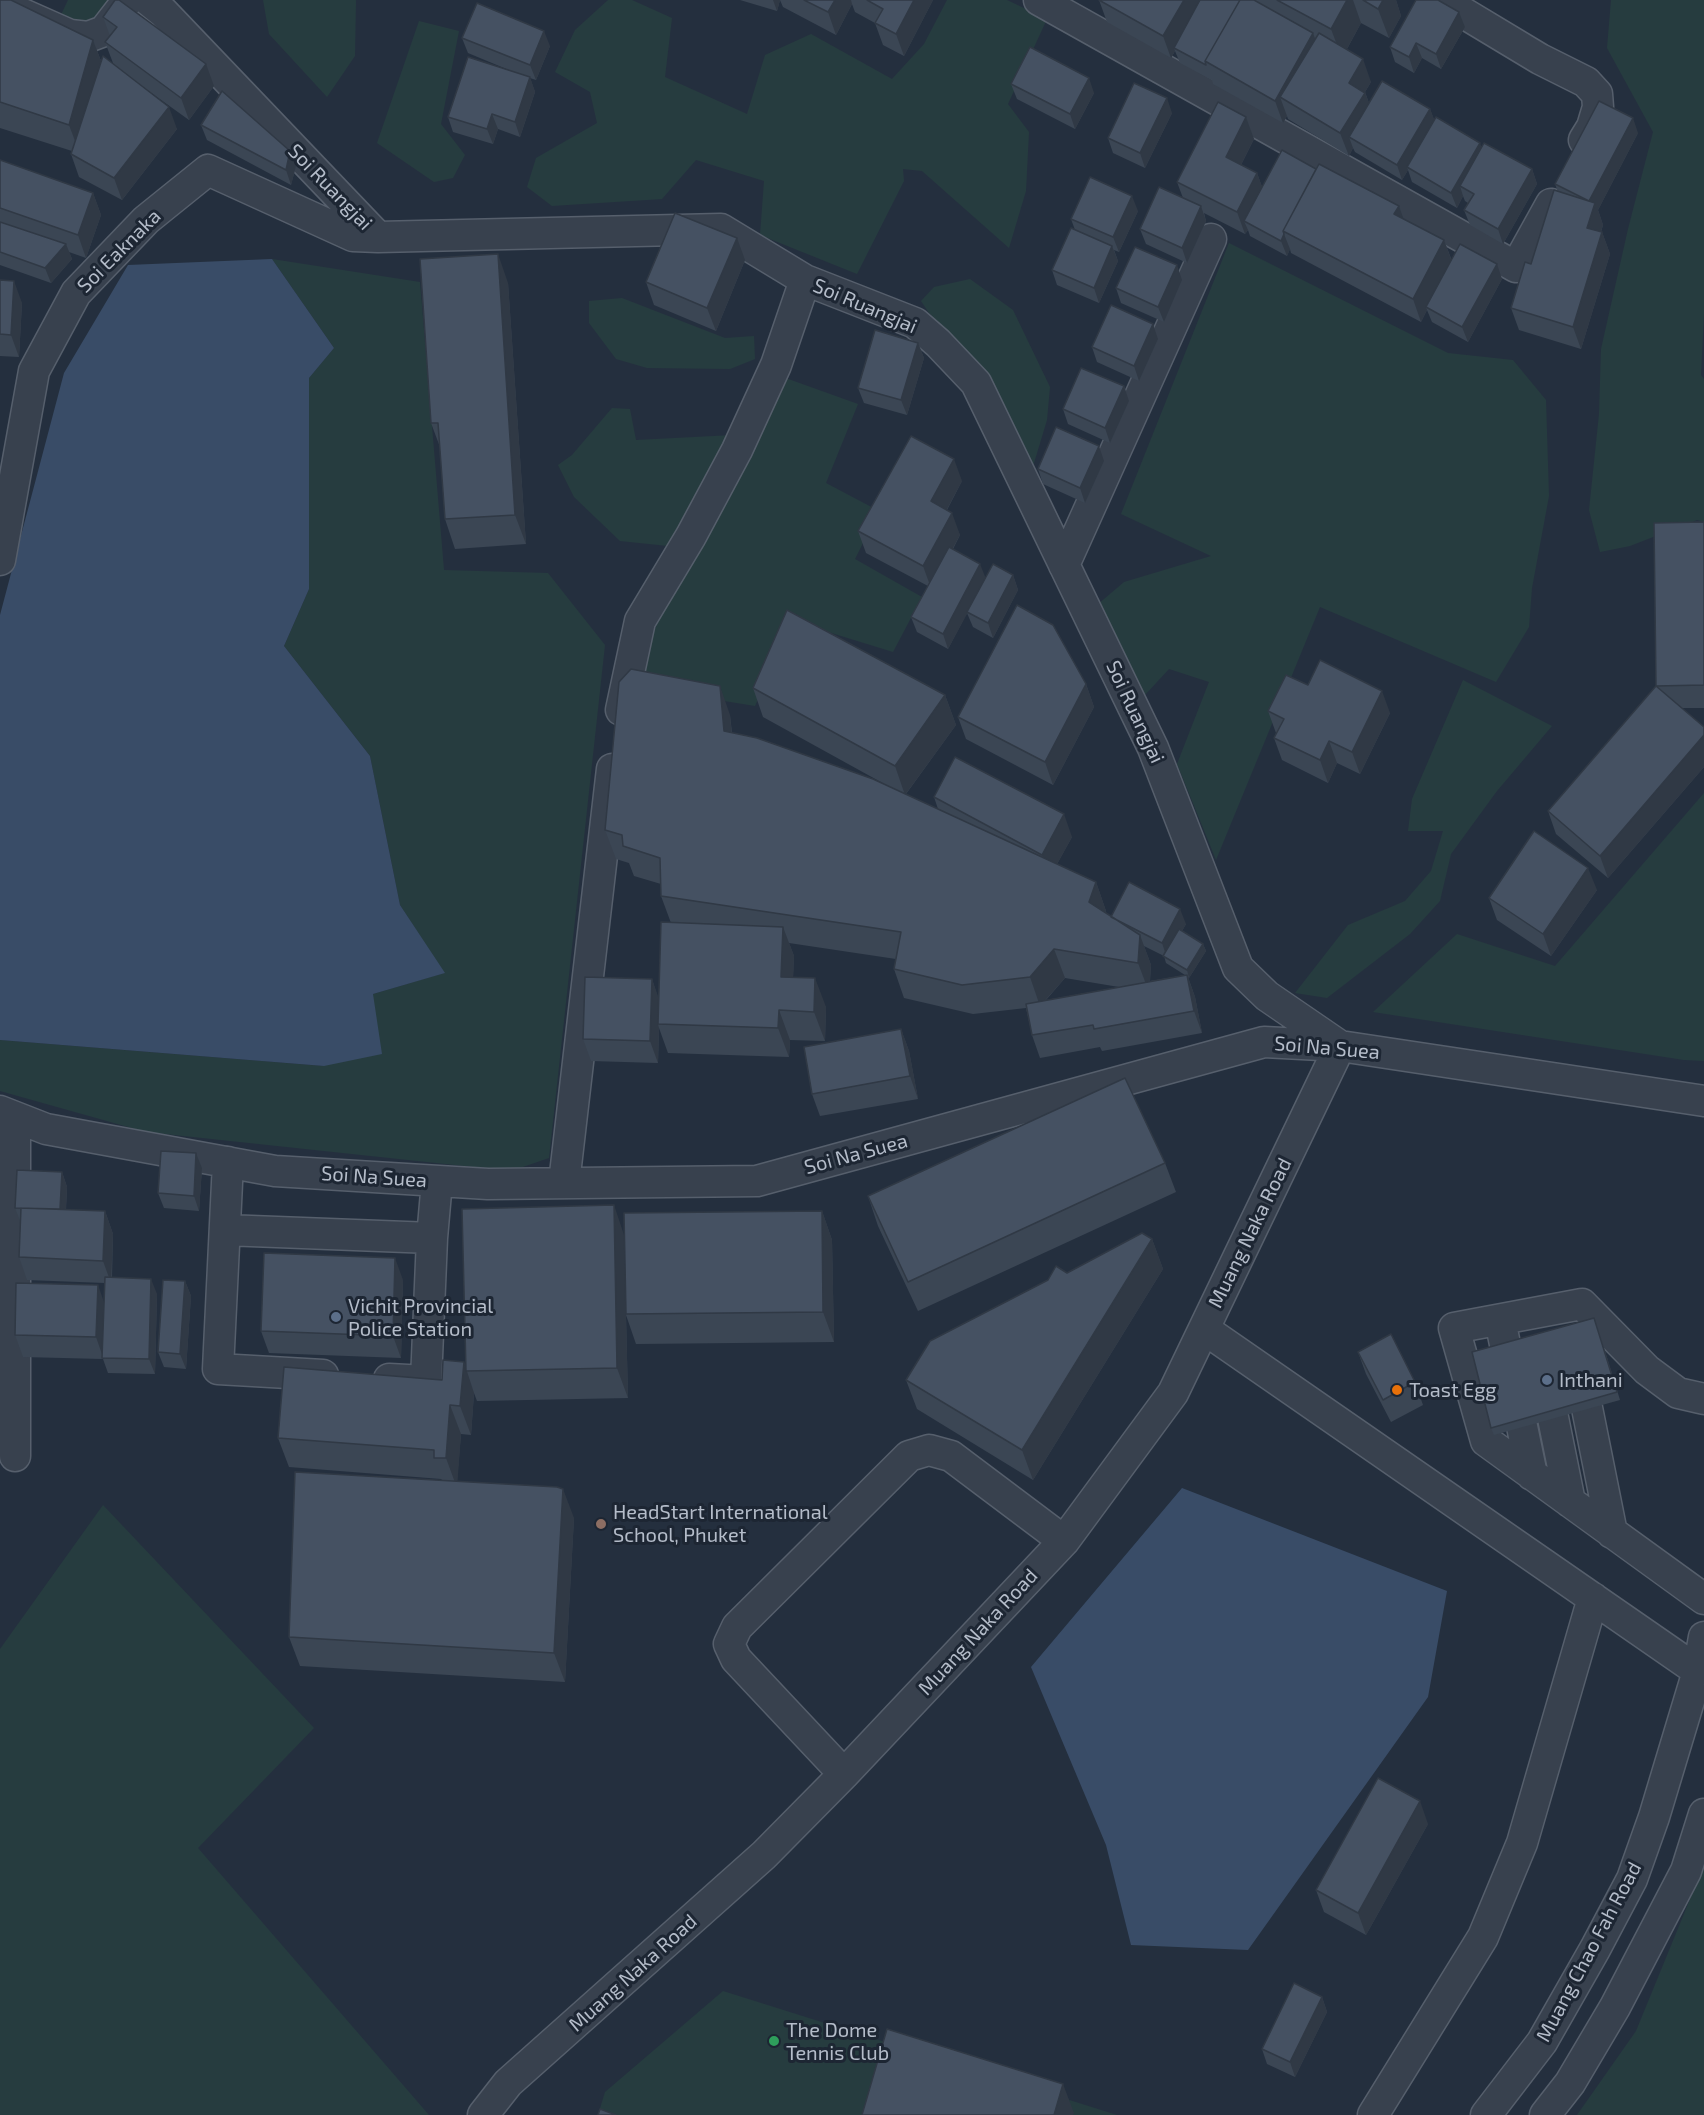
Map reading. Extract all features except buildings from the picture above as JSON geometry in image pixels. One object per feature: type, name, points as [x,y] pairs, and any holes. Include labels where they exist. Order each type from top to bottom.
[{"type":"street","points":[[0,4],[70,35],[88,37],[104,31],[128,0]]},
{"type":"street","name":"Soi Ruangjai","points":[[148,0],[163,12],[378,237],[721,229],[805,280],[915,323],[938,343],[976,383],[1153,748],[1238,968],[1266,996],[1340,1046]]},
{"type":"street","points":[[1039,0],[1516,267],[1592,127],[1598,107],[1597,94],[1586,82],[1540,59],[1442,0]]},
{"type":"street","name":"Soi Eaknaka","points":[[0,560],[34,371],[76,293],[146,220],[208,170],[353,236],[378,237]]},
{"type":"street","points":[[1064,565],[1211,239]]},
{"type":"street","points":[[564,1183],[616,738],[640,621],[691,536],[737,450],[777,365],[805,280]]},
{"type":"street","name":"Soi Na Suea","points":[[7,1114],[46,1129],[274,1171],[488,1184],[757,1181],[1264,1042],[1340,1046],[1704,1101]]},
{"type":"street","name":"Muang Naka Road","points":[[483,2115],[508,2084],[765,1855],[1064,1541],[1173,1393],[1340,1046]]},
{"type":"street","points":[[7,1114],[15,1456]]},
{"type":"street","points":[[228,1162],[218,1369],[426,1381],[432,1238],[437,1181]]},
{"type":"street","points":[[225,1230],[432,1238]]},
{"type":"street","points":[[1612,1533],[1571,1326],[1582,1304],[1647,1370],[1678,1393],[1704,1399]]},
{"type":"street","points":[[1500,1320],[1532,1475]]},
{"type":"street","points":[[1571,1326],[1537,1333],[1500,1320],[1454,1328],[1486,1441],[1704,1599]]},
{"type":"street","points":[[1204,1329],[1698,1671]]},
{"type":"street","points":[[1537,1333],[1570,1502]]},
{"type":"street","points":[[844,1774],[736,1659],[729,1644],[737,1627],[909,1456],[929,1450],[951,1456],[1064,1541]]},
{"type":"street","points":[[1373,2115],[1483,1937],[1522,1843],[1593,1598]]},
{"type":"street","name":"Muang Chao Fah Road","points":[[1486,2115],[1542,2043],[1632,1879],[1654,1817],[1698,1671],[1704,1637]]},
{"type":"street","points":[[1545,2115],[1570,2083],[1620,1996],[1686,1871],[1704,1814]]},
{"type":"green space","points":[[68,0],[124,0],[101,26],[59,19]]},
{"type":"green space","points":[[263,0],[356,0],[355,56],[327,97],[269,34]]},
{"type":"green space","points":[[608,0],[632,0],[672,18],[665,77],[747,114],[765,55],[811,34],[892,79],[924,44],[947,0],[1007,0],[1047,19],[1008,104],[1029,132],[1026,191],[1009,248],[922,171],[903,169],[904,181],[857,274],[760,235],[764,181],[696,160],[662,199],[552,206],[527,187],[536,158],[597,123],[590,92],[555,72],[575,30]]},
{"type":"green space","points":[[1611,0],[1704,0],[1704,314],[1701,375],[1704,379],[1704,522],[1697,520],[1630,546],[1600,552],[1589,510],[1599,414],[1601,349],[1653,132],[1607,48]]},
{"type":"green space","points":[[419,21],[459,31],[441,124],[465,155],[453,178],[434,182],[377,143]]},
{"type":"green space","points":[[1229,243],[1448,353],[1513,360],[1546,400],[1549,496],[1532,588],[1529,627],[1496,682],[1320,607],[1216,860],[1177,764],[1209,682],[1169,669],[1145,695],[1097,605],[1124,582],[1211,556],[1121,514]]},
{"type":"green space","points":[[272,259],[420,282],[444,570],[548,573],[605,645],[549,1158],[511,1171],[146,1132],[0,1091],[0,1040],[324,1066],[373,994],[444,973],[400,905],[370,756],[284,646],[309,589],[309,378],[334,348]]},
{"type":"green space","points":[[970,279],[1013,310],[1050,387],[1047,420],[1031,473],[967,351],[929,313],[921,301],[934,287]]},
{"type":"green space","points":[[622,298],[725,338],[754,336],[755,359],[730,369],[647,368],[616,359],[589,323],[589,301]]},
{"type":"green space","points":[[780,376],[858,404],[826,483],[879,511],[855,559],[922,597],[893,652],[802,624],[785,640],[755,706],[638,687],[651,638],[668,598]]},
{"type":"green space","points":[[612,408],[630,409],[636,440],[733,435],[668,546],[620,541],[574,497],[558,465],[572,455]]},
{"type":"green space","points":[[1463,680],[1552,726],[1497,791],[1451,854],[1440,901],[1410,934],[1327,998],[1295,993],[1348,925],[1405,901],[1431,871],[1443,831],[1408,831],[1412,799]]},
{"type":"green space","points":[[1704,793],[1704,1061],[1684,1060],[1373,1012],[1457,934],[1555,966]]},
{"type":"green space","points":[[103,1505],[314,1728],[198,1848],[429,2115],[0,2115],[0,1649]]},
{"type":"green space","points":[[1704,1865],[1704,2115],[1577,2115],[1636,2031]]},
{"type":"green space","name":"The Dome Tennis Club","points":[[723,1991],[1117,2115],[598,2115],[605,2092]]},
{"type":"water","points":[[272,259],[334,348],[309,378],[309,589],[284,646],[370,756],[400,905],[445,973],[373,994],[382,1054],[324,1066],[0,1040],[0,615],[64,373],[128,265]]},
{"type":"water","points":[[1182,1488],[1447,1591],[1428,1697],[1248,1950],[1131,1945],[1106,1845],[1031,1667]]},
{"type":"place","name":"Vichit Provincial Police Station","points":[[336,1317]]},
{"type":"place","name":"Inthani","points":[[1547,1380]]},
{"type":"place","name":"Toast Egg","points":[[1397,1390]]},
{"type":"place","name":"HeadStart International School, Phuket","points":[[601,1524]]},
{"type":"place","name":"The Dome Tennis Club","points":[[774,2041]]}]
